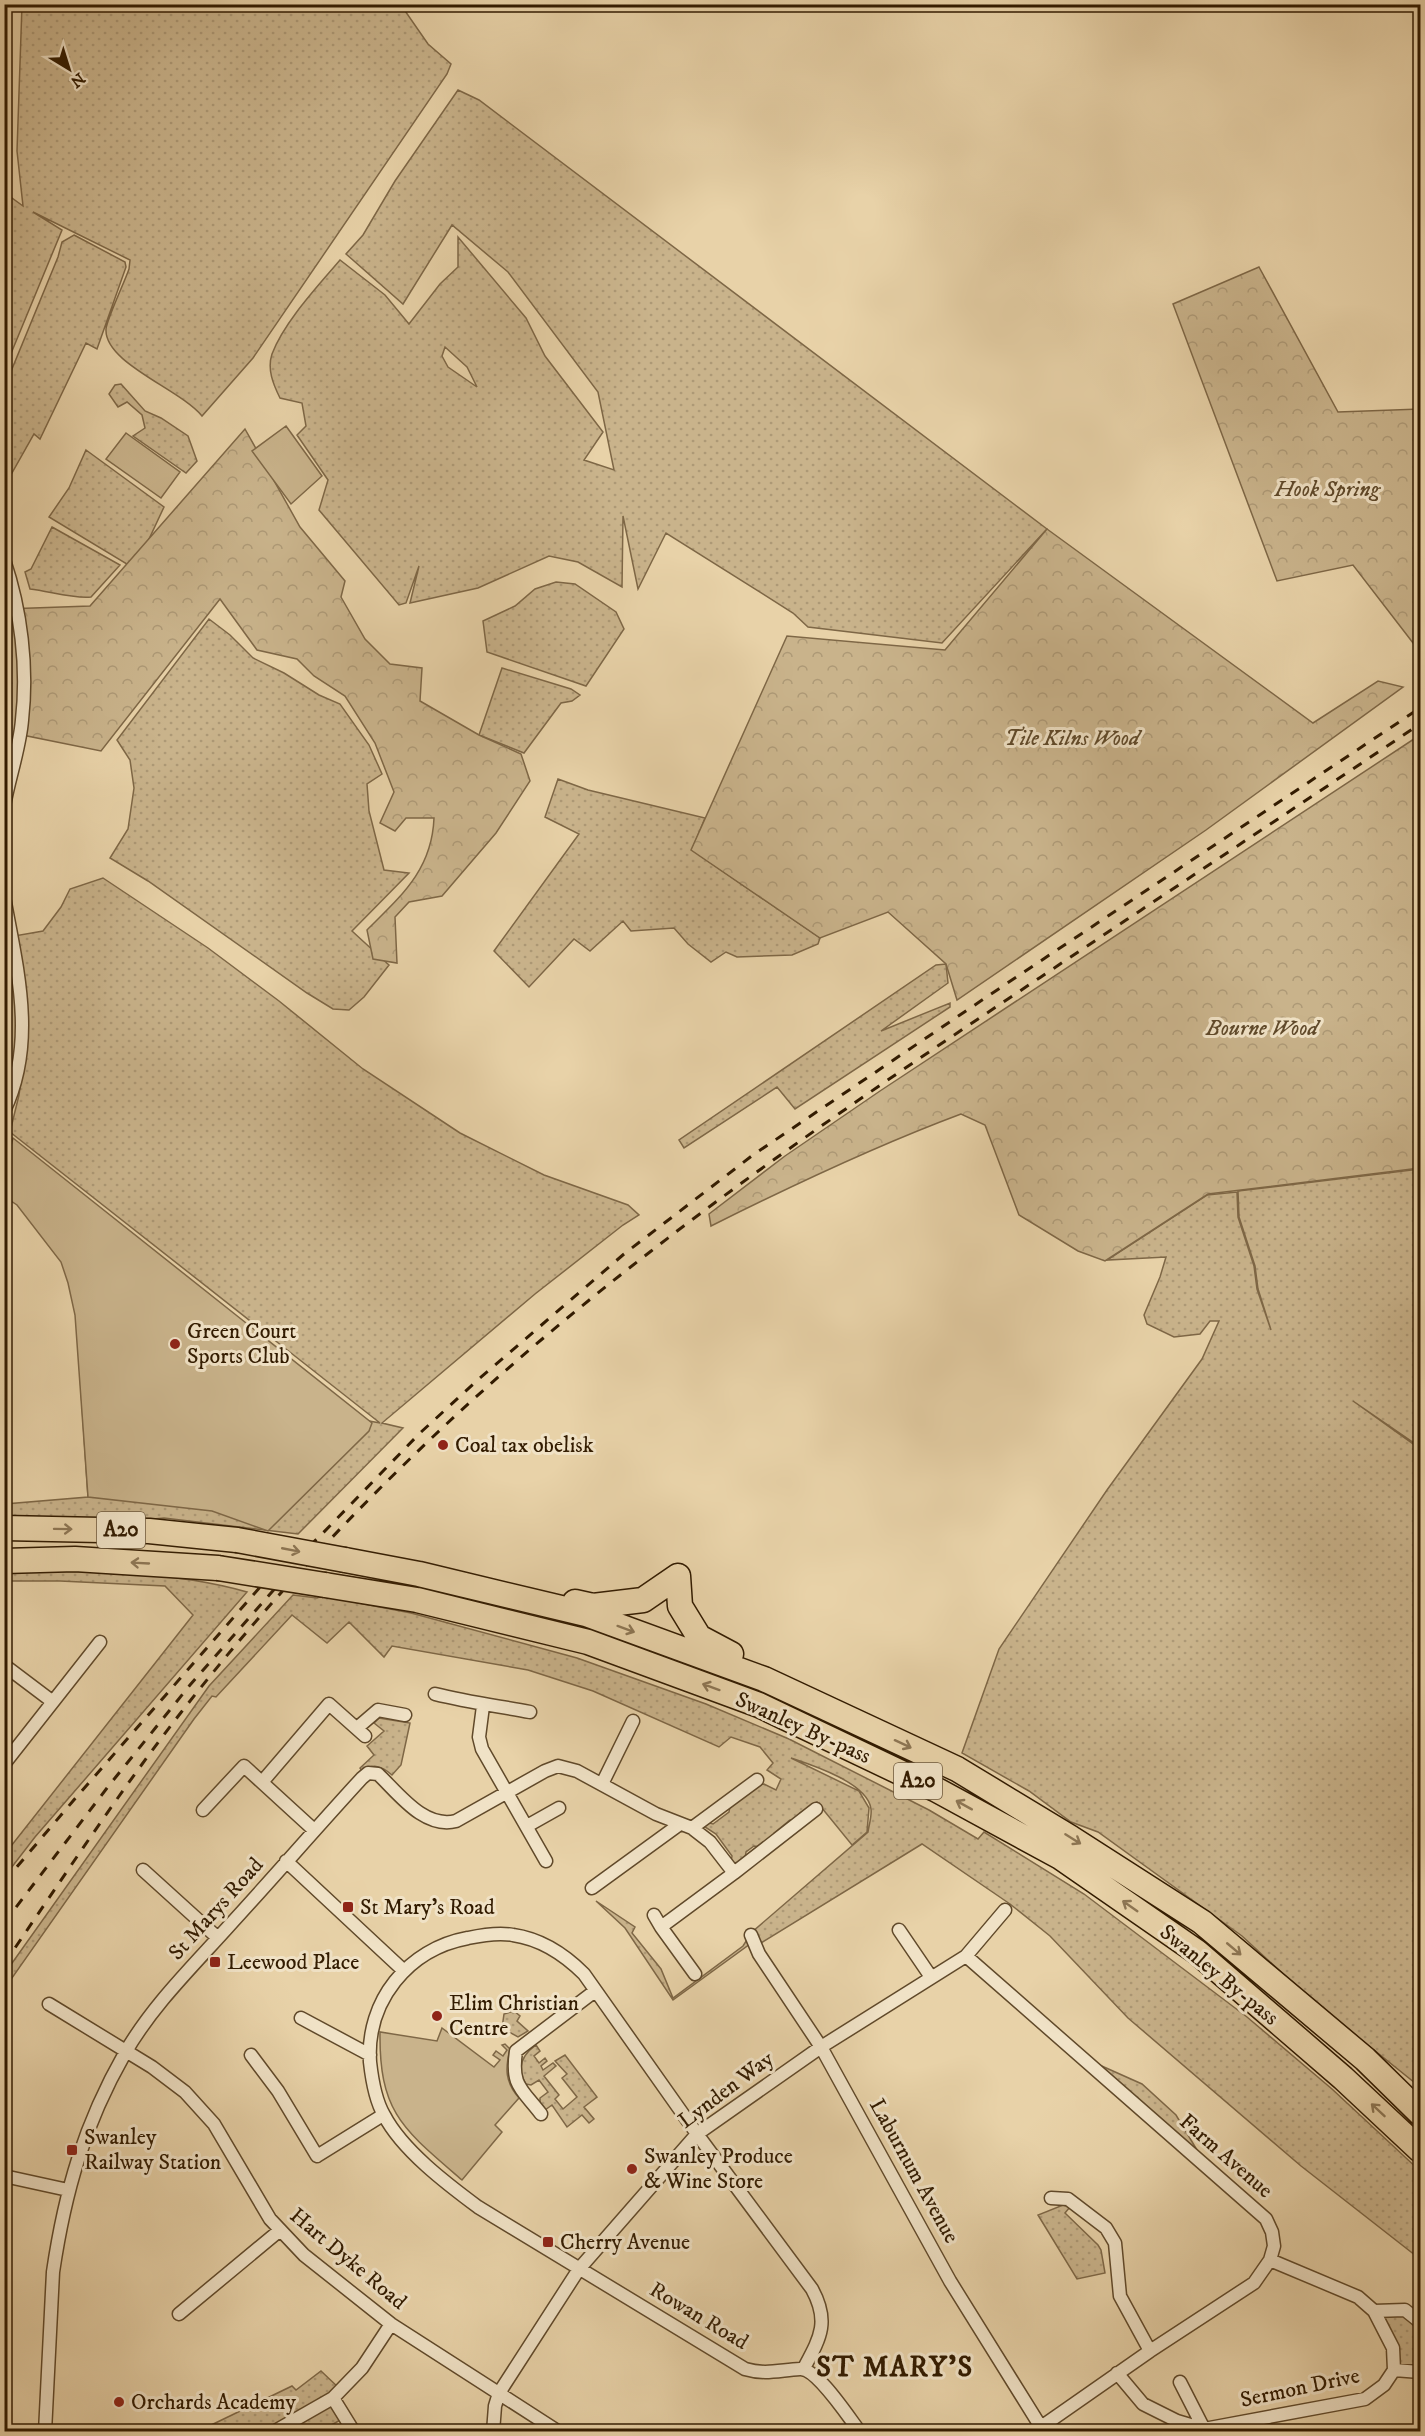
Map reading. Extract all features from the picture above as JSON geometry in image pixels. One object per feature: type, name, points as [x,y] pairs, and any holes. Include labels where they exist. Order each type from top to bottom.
[{"type":"highway","name":"A20","points":[[4,1528],[149,1531],[237,1539],[355,1561]]},
{"type":"highway","name":"Swanley By-pass","points":[[4,1561],[75,1559],[208,1567],[417,1600],[588,1642],[759,1705],[935,1789],[1060,1857],[1197,1953],[1343,2078],[1420,2150]]},
{"type":"highway","name":"Swanley By-pass","points":[[355,1561],[586,1614],[764,1679],[957,1769],[1071,1838],[1202,1922],[1365,2059],[1420,2113]]},
{"type":"highway","points":[[355,1561],[399,1562],[593,1606],[643,1600],[678,1576],[680,1606],[699,1637],[862,1725]]},
{"type":"street","points":[[4,560],[15,589],[21,632],[23,681],[22,720],[4,806]]},
{"type":"street","points":[[4,897],[17,969],[23,1034],[13,1094],[4,1111]]},
{"type":"street","points":[[4,1764],[100,1642]]},
{"type":"street","points":[[4,1665],[53,1702]]},
{"type":"street","points":[[435,1694],[483,1706],[492,1705],[531,1712]]},
{"type":"street","points":[[263,1781],[329,1704],[361,1732],[378,1710],[405,1715]]},
{"type":"street","points":[[483,1706],[479,1737],[482,1749],[546,1861]]},
{"type":"street","points":[[602,1784],[633,1721]]},
{"type":"street","points":[[204,1810],[244,1766],[314,1830]]},
{"type":"street","name":"St Marys Road","points":[[45,2432],[53,2272],[68,2190],[84,2138],[96,2110],[126,2052],[160,2002],[368,1773],[378,1774],[426,1818],[436,1822],[456,1821],[558,1766],[577,1771],[656,1814],[686,1826],[710,1842],[734,1873]]},
{"type":"street","points":[[592,1888],[757,1780]]},
{"type":"street","points":[[527,1826],[559,1808]]},
{"type":"street","points":[[661,1927],[816,1809]]},
{"type":"street","points":[[286,1861],[403,1970]]},
{"type":"street","points":[[143,1870],[218,1938]]},
{"type":"street","name":"Lynden Way","points":[[499,2393],[579,2269],[697,2134],[821,2047],[966,1956],[1005,1910]]},
{"type":"street","points":[[654,1915],[695,1974]]},
{"type":"street","points":[[899,1930],[931,1977]]},
{"type":"street","points":[[579,2269],[478,2207],[453,2188],[415,2153],[383,2115],[374,2087],[370,2055],[376,2014],[388,1991],[403,1970],[435,1948],[458,1939],[483,1934],[512,1934],[535,1940],[558,1952],[584,1974],[820,2302],[823,2327],[804,2368],[815,2375],[860,2432]]},
{"type":"street","name":"Laburnum Avenue","points":[[751,1935],[759,1954],[821,2047],[950,2281],[1039,2430]]},
{"type":"street","name":"Farm Avenue","points":[[966,1956],[1266,2219],[1272,2232],[1274,2246],[1270,2260]]},
{"type":"street","points":[[541,2114],[518,2086],[513,2071],[516,2051],[595,1991]]},
{"type":"street","name":"Hart Dyke Road","points":[[49,2004],[173,2082],[197,2104],[214,2124],[249,2187],[279,2231],[304,2255],[391,2325],[559,2432]]},
{"type":"street","points":[[301,2018],[370,2055]]},
{"type":"street","points":[[251,2055],[278,2091],[317,2156],[383,2115]]},
{"type":"street","points":[[4,2176],[68,2190]]},
{"type":"street","points":[[1051,2198],[1068,2199],[1106,2228],[1115,2243],[1120,2296],[1150,2351]]},
{"type":"street","points":[[179,2314],[279,2231]]},
{"type":"street","points":[[1039,2430],[1117,2373],[1254,2283],[1270,2260],[1358,2297],[1374,2311],[1393,2348],[1394,2370],[1420,2372]]},
{"type":"street","name":"Rowan Road","points":[[579,2269],[745,2368],[758,2373],[804,2368]]},
{"type":"street","points":[[1374,2311],[1405,2310],[1420,2322]]},
{"type":"street","points":[[277,2430],[333,2398],[362,2368],[391,2325]]},
{"type":"street","name":"Sermon Drive","points":[[1117,2373],[1143,2404],[1177,2421],[1204,2429],[1365,2399],[1384,2385],[1394,2370]]},
{"type":"street","points":[[1180,2382],[1204,2429]]},
{"type":"street","points":[[493,2432],[495,2406],[499,2393]]},
{"type":"street","points":[[333,2398],[354,2432]]},
{"type":"green space","points":[[22,5],[401,5],[428,44],[451,64],[447,74],[253,358],[202,416],[130,364],[117,353],[109,341],[107,324],[129,269],[130,260],[33,212],[62,230],[5,368],[5,193],[23,206],[17,151]]},
{"type":"green space","points":[[458,90],[479,100],[1047,529],[942,643],[808,627],[793,613],[666,533],[638,589],[623,516],[622,587],[578,562],[549,556],[478,588],[410,603],[419,566],[406,603],[399,605],[319,510],[328,480],[297,435],[306,426],[302,403],[280,398],[270,371],[272,354],[285,329],[340,260],[385,295],[409,324],[440,284],[458,267],[458,237],[526,318],[545,356],[603,432],[584,460],[614,470],[598,392],[508,272],[452,225],[403,304],[346,254],[363,235],[395,181]],"holes":[[[445,347],[467,367],[477,387],[448,367],[442,356]]]},
{"type":"green space","points":[[74,235],[125,262],[126,267],[97,349],[86,343],[40,439],[34,434],[8,480],[4,478],[5,386],[58,257],[62,242]]},
{"type":"green space","name":"Hook Spring","points":[[1259,267],[1338,412],[1420,409],[1420,652],[1353,565],[1277,581],[1173,304]]},
{"type":"green space","points":[[121,384],[145,411],[161,418],[188,436],[197,461],[186,473],[133,436],[145,428],[142,415],[127,402],[118,407],[109,394],[115,385]]},
{"type":"green space","points":[[286,426],[322,476],[291,504],[252,451]]},
{"type":"green space","points":[[245,429],[300,527],[345,581],[341,597],[365,639],[390,664],[422,668],[420,701],[479,735],[521,754],[530,781],[496,833],[442,896],[409,902],[395,917],[397,963],[373,959],[367,930],[403,893],[421,867],[432,836],[434,818],[406,818],[395,831],[380,823],[394,792],[375,743],[345,696],[314,676],[297,659],[257,650],[220,599],[101,751],[17,734],[5,795],[5,609],[90,606]]},
{"type":"green space","points":[[126,433],[180,472],[161,498],[106,459]]},
{"type":"green space","points":[[86,450],[164,507],[135,569],[49,517],[69,488]]},
{"type":"green space","points":[[52,527],[120,565],[91,597],[69,596],[30,589],[25,572],[31,569]]},
{"type":"green space","name":"Tile Kilns Wood","points":[[1047,529],[1313,723],[1378,681],[1403,687],[1206,830],[957,1000],[946,964],[888,912],[820,938],[691,850],[787,636],[945,650]]},
{"type":"green space","points":[[556,582],[575,584],[616,612],[624,629],[586,686],[487,652],[483,621],[515,606],[535,589]]},
{"type":"green space","points":[[209,619],[230,635],[253,658],[284,673],[319,695],[340,704],[369,745],[382,774],[367,784],[369,811],[384,870],[409,873],[352,931],[389,965],[364,997],[349,1010],[333,1009],[307,993],[148,881],[110,858],[128,829],[134,788],[130,760],[117,740]]},
{"type":"green space","points":[[502,668],[571,689],[580,695],[572,701],[561,703],[524,753],[479,735]]},
{"type":"green space","name":"Bourne Wood","points":[[1420,735],[1420,1168],[1208,1194],[1105,1261],[1078,1251],[1019,1215],[985,1125],[961,1114],[834,1167],[711,1226],[709,1214],[785,1156]]},
{"type":"green space","points":[[558,779],[588,790],[705,818],[692,850],[820,938],[818,944],[792,955],[737,957],[726,952],[711,962],[688,944],[674,928],[631,931],[623,921],[590,951],[574,939],[529,987],[494,951],[579,834],[545,817]]},
{"type":"green space","points":[[103,878],[208,948],[279,1001],[363,1069],[460,1133],[544,1175],[628,1205],[639,1215],[535,1294],[382,1423],[403,1428],[298,1534],[164,1518],[56,1528],[5,1527],[5,1504],[88,1497],[76,1314],[337,1415],[380,1423],[10,1132],[19,1095],[28,1032],[14,936],[43,931],[61,907],[70,889]]},
{"type":"green space","points":[[4,906],[22,1033],[4,1105]]},
{"type":"green space","points":[[946,964],[948,983],[881,1031],[950,1003],[950,1007],[795,1109],[777,1087],[684,1148],[679,1140],[936,965]]},
{"type":"green space","name":"Green Court Sports Club","points":[[13,1138],[372,1423],[369,1431],[268,1531],[212,1511],[88,1497],[75,1315],[61,1262],[17,1205],[5,1197],[5,1169]]},
{"type":"green space","points":[[1420,1169],[1420,1447],[1353,1401],[1420,1449],[1420,2087],[1308,1997],[1242,1936],[1098,1832],[1071,1822],[1029,1791],[962,1753],[999,1649],[1107,1490],[1202,1359],[1219,1321],[1210,1321],[1200,1334],[1174,1337],[1147,1324],[1144,1315],[1166,1257],[1107,1260],[1207,1195],[1237,1192],[1238,1217],[1254,1266],[1257,1289],[1271,1330],[1258,1289],[1255,1266],[1239,1217],[1238,1191]]},
{"type":"green space","points":[[5,1571],[127,1573],[188,1579],[247,1592],[35,1837],[5,1876],[4,1855],[193,1615],[165,1586],[5,1581]]},
{"type":"green space","points":[[293,1595],[317,1598],[322,1596],[411,1613],[577,1658],[706,1704],[789,1739],[929,1810],[978,1839],[984,1832],[1084,1894],[1247,2017],[1332,2089],[1420,2171],[1420,2259],[1301,2166],[1128,2018],[1050,1936],[1010,1904],[922,1844],[761,1943],[757,1939],[673,2000],[625,1928],[596,1901],[635,1927],[632,1933],[661,1969],[673,1998],[743,1946],[752,1932],[868,1832],[871,1809],[868,1800],[860,1791],[850,1783],[838,1776],[791,1758],[859,1791],[869,1808],[867,1832],[852,1845],[817,1802],[800,1813],[797,1821],[790,1820],[774,1833],[774,1840],[761,1847],[754,1846],[746,1852],[745,1859],[735,1864],[731,1862],[732,1856],[716,1834],[702,1825],[706,1822],[713,1824],[729,1812],[730,1806],[758,1785],[764,1784],[776,1790],[781,1779],[767,1770],[773,1763],[760,1747],[731,1737],[719,1747],[593,1691],[528,1670],[392,1646],[384,1657],[349,1622],[327,1643],[292,1615],[216,1697],[212,1696],[5,1988],[5,1973],[209,1686]]},
{"type":"green space","points":[[379,1718],[410,1723],[401,1765],[392,1775],[385,1769],[377,1767],[370,1767],[362,1771],[360,1768],[374,1755],[367,1746],[384,1731],[374,1723]]},
{"type":"green space","points":[[514,2011],[520,2016],[517,2021],[528,2031],[518,2037],[502,2028],[504,2014]]},
{"type":"green space","points":[[442,2028],[494,2067],[500,2060],[493,2055],[496,2051],[503,2056],[507,2050],[502,2045],[505,2044],[510,2049],[507,2075],[519,2098],[495,2125],[502,2132],[462,2180],[424,2147],[398,2117],[384,2082],[381,2060],[380,2032],[437,2041]]},
{"type":"green space","points":[[536,2045],[540,2051],[534,2056],[539,2063],[545,2058],[547,2061],[541,2066],[543,2070],[553,2063],[556,2066],[544,2076],[559,2095],[555,2099],[563,2109],[577,2097],[562,2078],[567,2074],[555,2061],[565,2055],[597,2097],[584,2107],[594,2119],[589,2123],[582,2115],[567,2127],[552,2105],[545,2110],[540,2104],[540,2098],[548,2092],[539,2080],[531,2085],[526,2084],[521,2073],[522,2062],[527,2053]]},
{"type":"green space","points":[[1095,2063],[1142,2084],[1176,2115],[1200,2155]]},
{"type":"green space","points":[[1063,2205],[1070,2207],[1065,2213],[1098,2245],[1105,2273],[1077,2279],[1038,2215]]},
{"type":"green space","points":[[1405,2310],[1420,2323],[1420,2371],[1395,2369],[1374,2311]]},
{"type":"green space","points":[[321,2371],[339,2388],[342,2419],[321,2431],[204,2432],[203,2429],[292,2386],[296,2390]]},
{"type":"railway","points":[[266,1588],[420,1433],[480,1378],[624,1254],[753,1155],[1420,708]]},
{"type":"railway","points":[[4,1964],[122,1791],[223,1660],[303,1568],[359,1509],[484,1389],[625,1271],[772,1161],[923,1056],[1420,724]]},
{"type":"railway","points":[[4,1882],[268,1578]]},
{"type":"railway","points":[[4,1923],[107,1788],[190,1685],[278,1585]]},
{"type":"place","name":"Green Court Sports Club","points":[[175,1344]]},
{"type":"place","name":"Coal tax obelisk","points":[[443,1445]]},
{"type":"place","name":"St Mary's Road","points":[[348,1907]]},
{"type":"place","name":"Leewood Place","points":[[215,1962]]},
{"type":"place","name":"Elim Christian Centre","points":[[437,2016]]},
{"type":"place","name":"Swanley Railway Station","points":[[72,2150]]},
{"type":"place","name":"Swanley Produce & Wine Store","points":[[632,2169]]},
{"type":"place","name":"Cherry Avenue","points":[[548,2242]]},
{"type":"place","name":"Orchards Academy","points":[[119,2402]]},
{"type":"district","name":"ST MARY'S","points":[[895,2367]]}]
